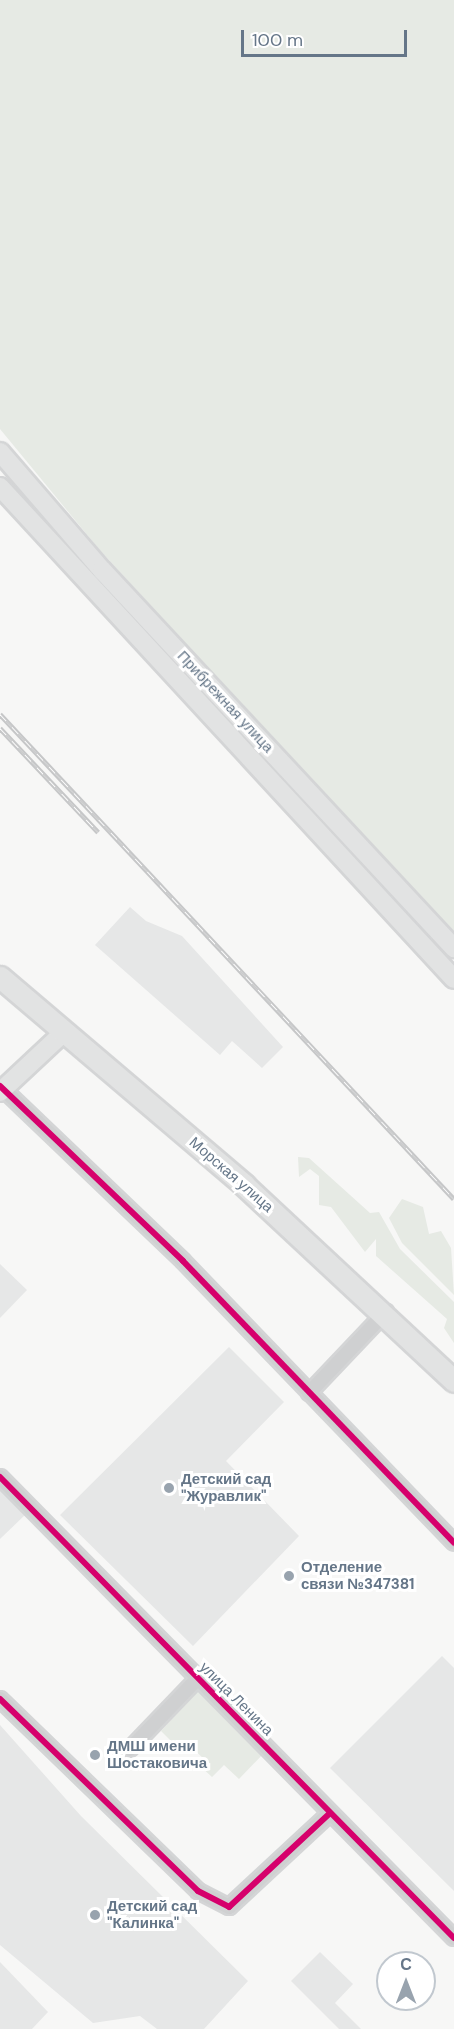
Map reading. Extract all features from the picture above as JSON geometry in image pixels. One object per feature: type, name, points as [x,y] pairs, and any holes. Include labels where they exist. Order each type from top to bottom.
[{"type":"main road","name":"Прибрежная улица","points":[[0,452],[102,570],[454,948]]},
{"type":"main road","name":"Прибрежная улица","points":[[0,487],[454,979]]},
{"type":"main road","name":"Морская улица","points":[[0,978],[386,1312],[454,1382]]},
{"type":"main road","points":[[1,1089],[63,1033]]},
{"type":"street","points":[[1,1089],[183,1261],[454,1543]]},
{"type":"street","points":[[309,1393],[386,1312]]},
{"type":"street","name":"улица Ленина","points":[[2,1485],[198,1678],[454,1938]]},
{"type":"street","points":[[130,1749],[198,1678]]},
{"type":"street","points":[[0,1699],[198,1891],[229,1907],[330,1813]]},
{"type":"shaded area","points":[[0,0],[454,0],[454,938],[98,548],[0,429]]},
{"type":"shaded area","points":[[130,907],[146,921],[182,936],[283,1047],[262,1068],[232,1041],[220,1055],[95,945]]},
{"type":"shaded area","points":[[298,1157],[309,1158],[370,1213],[379,1212],[400,1249],[454,1302],[454,1343],[444,1328],[447,1319],[376,1256],[376,1239],[365,1252],[331,1207],[319,1205],[319,1176],[310,1169],[299,1177]]},
{"type":"shaded area","points":[[402,1199],[423,1207],[429,1234],[441,1231],[451,1248],[454,1295],[402,1243],[389,1218]]},
{"type":"shaded area","points":[[0,1264],[27,1290],[0,1318]]},
{"type":"shaded area","name":"Детский сад \"Журавлик\"","points":[[229,1347],[284,1402],[226,1461],[299,1536],[193,1646],[60,1515]]},
{"type":"shaded area","points":[[0,1490],[26,1514],[0,1539]]},
{"type":"shaded area","points":[[442,1656],[454,1668],[454,1891],[330,1768]]},
{"type":"shaded area","points":[[199,1690],[265,1752],[239,1779],[224,1765],[212,1777],[200,1766],[205,1760],[187,1743],[180,1750],[161,1731]]},
{"type":"shaded area","name":"Детский сад \"Калинка\"","points":[[0,1725],[81,1816],[248,1981],[204,2029],[157,2029],[140,2016],[93,2023],[0,1945]]},
{"type":"shaded area","points":[[320,1952],[353,1984],[335,2003],[361,2029],[339,2029],[291,1981]]},
{"type":"shaded area","points":[[0,1962],[48,2012],[32,2029],[0,2029]]},
{"type":"railway","points":[[0,714],[454,1199]]},
{"type":"railway","points":[[0,728],[98,832]]},
{"type":"cycle path","points":[[0,1086],[183,1261],[454,1543]]},
{"type":"cycle path","points":[[0,1477],[454,1938]]},
{"type":"cycle path","points":[[0,1699],[198,1891],[229,1907],[330,1813]]},
{"type":"place","name":"Детский сад \"Журавлик\"","points":[[169,1488]]},
{"type":"place","name":"Отделение связи №347381","points":[[289,1576]]},
{"type":"place","name":"ДМШ имени Шостаковича","points":[[95,1755]]},
{"type":"place","name":"Детский сад \"Калинка\"","points":[[95,1915]]}]
